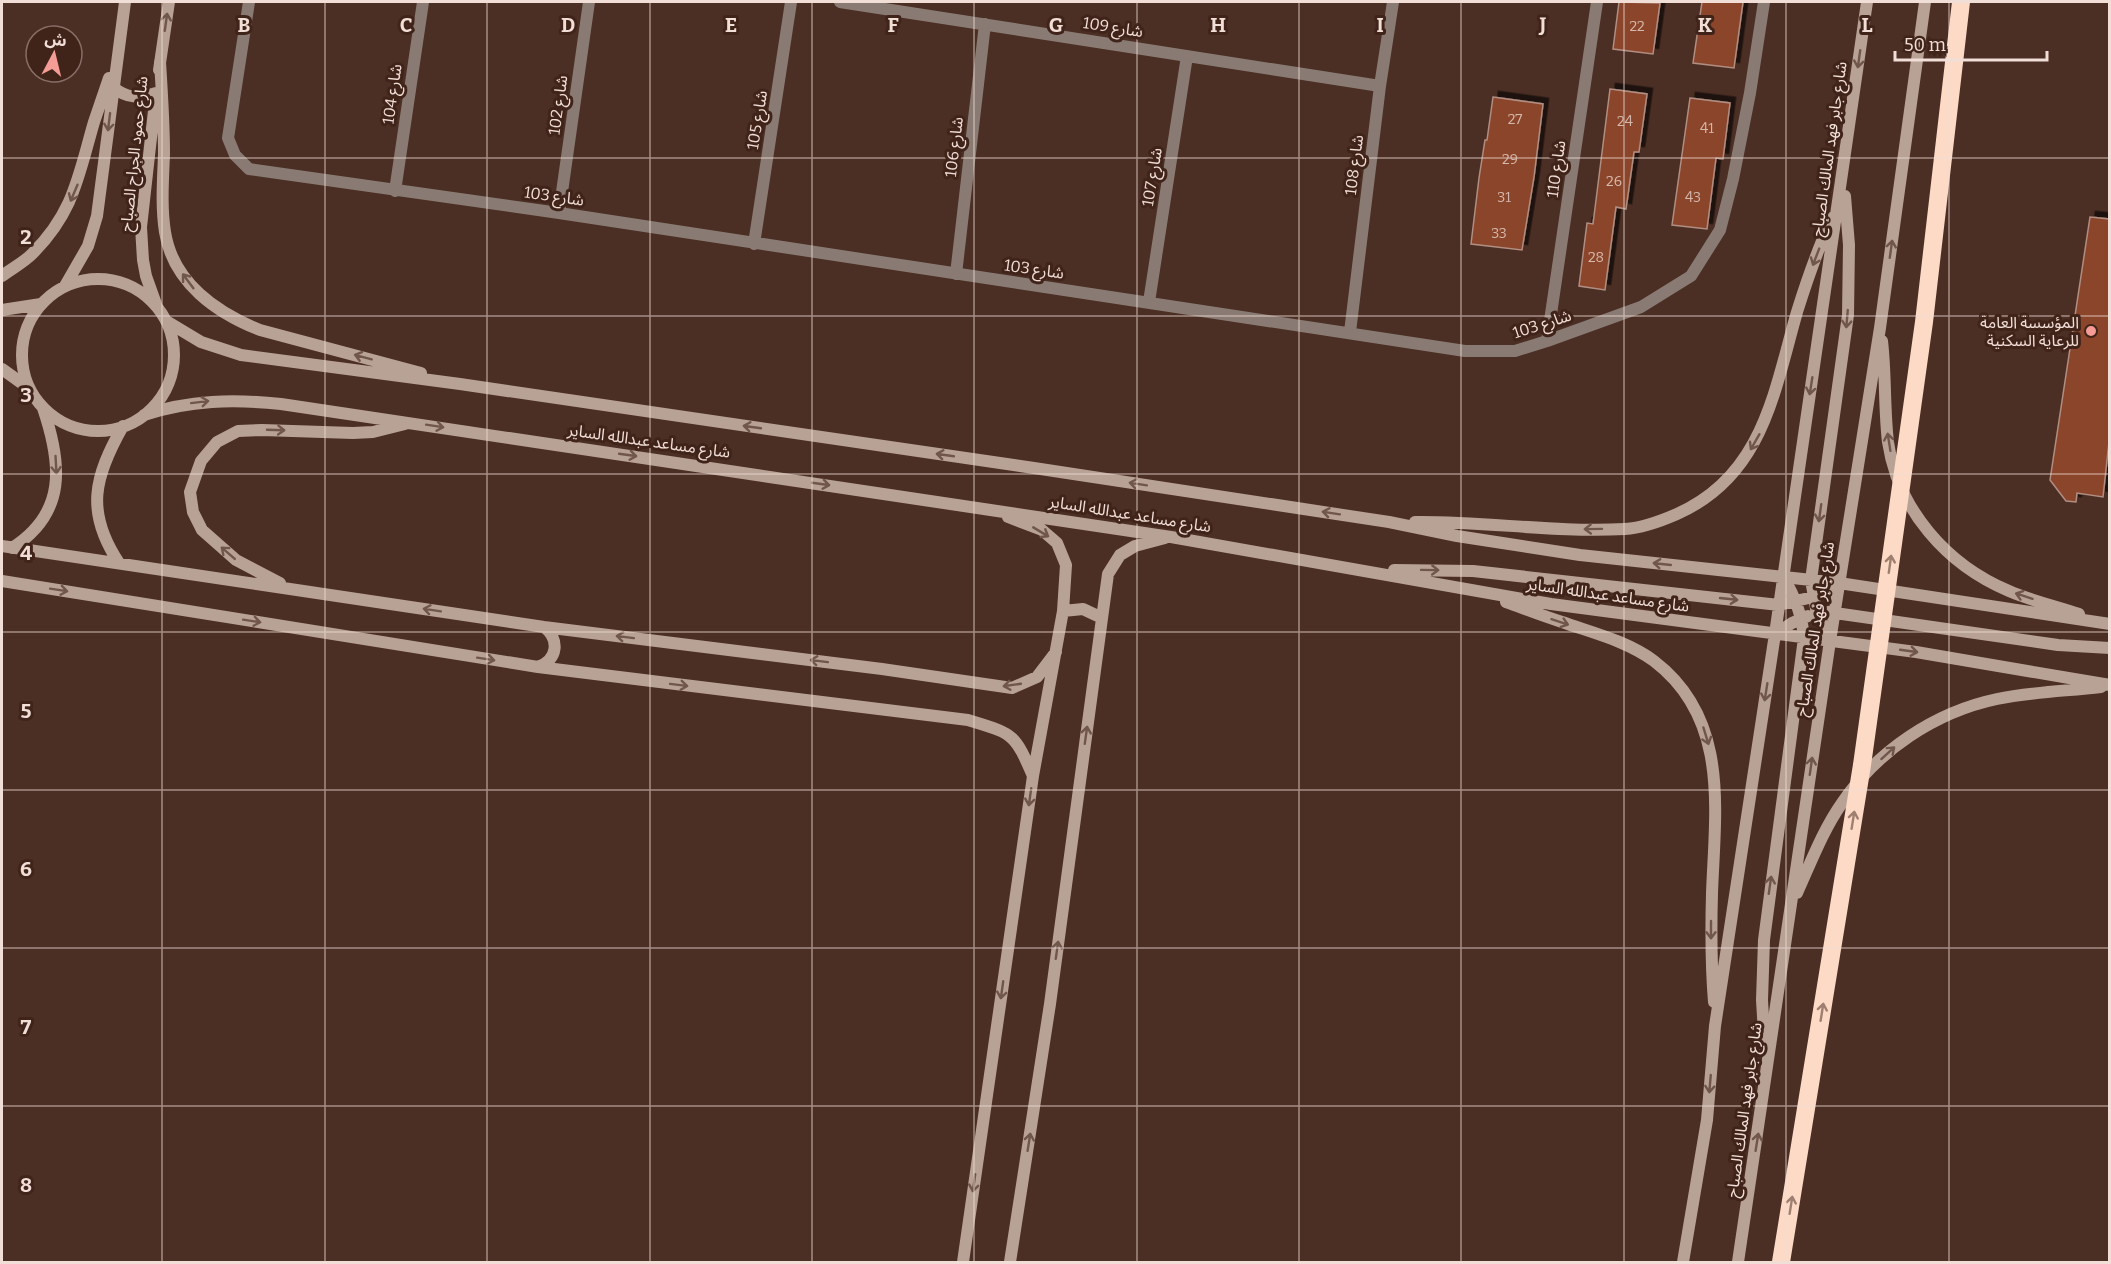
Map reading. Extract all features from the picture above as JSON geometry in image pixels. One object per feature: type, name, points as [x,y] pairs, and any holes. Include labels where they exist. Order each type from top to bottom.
[{"type":"highway","points":[[1781,1263],[1862,765],[1924,322],[1961,2]]},
{"type":"street","name":"شارع حمود الجراح الصباح","points":[[65,286],[82,260],[93,231],[125,2]]},
{"type":"street","name":"شارع حمود الجراح الصباح","points":[[158,308],[146,276],[141,235],[156,93],[169,2]]},
{"type":"street","name":"شارع 103","points":[[249,2],[228,138],[235,155],[249,169],[559,213],[1466,351],[1515,351],[1547,341],[1641,307],[1691,276],[1720,230],[1750,93],[1764,2]]},
{"type":"street","name":"شارع 104","points":[[395,191],[423,2]]},
{"type":"street","name":"شارع 102","points":[[559,213],[589,2]]},
{"type":"street","name":"شارع 105","points":[[754,244],[791,2]]},
{"type":"street","name":"شارع 109","points":[[840,2],[1380,86]]},
{"type":"street","name":"شارع 108","points":[[1350,332],[1380,86],[1393,2]]},
{"type":"street","name":"شارع 110","points":[[1547,341],[1597,2]]},
{"type":"street","name":"شارع جابر فهد المالك الصباح","points":[[1683,1263],[1707,1120],[1715,1026],[1839,203],[1867,2]]},
{"type":"street","name":"شارع جابر فهد المالك الصباح","points":[[1738,1263],[1834,612],[1880,328],[1925,2]]},
{"type":"street","name":"شارع 106","points":[[956,274],[985,24]]},
{"type":"street","name":"شارع 107","points":[[1149,302],[1186,56]]},
{"type":"street","points":[[2,276],[31,255],[58,223],[69,204],[78,184],[95,120],[117,58]]},
{"type":"street","points":[[160,62],[164,126],[165,235],[184,276],[198,294],[216,309],[260,330],[460,384]]},
{"type":"street","points":[[113,87],[122,95],[140,98],[156,93]]},
{"type":"street","points":[[1830,641],[1817,614],[1811,580],[1848,315],[1849,245],[1842,177]]},
{"type":"street","points":[[1389,522],[1459,523],[1561,529],[1627,529],[1660,521],[1691,507],[1718,488],[1741,464],[1759,435],[1776,389],[1809,275],[1839,203]]},
{"type":"street","points":[[90,279],[115,281],[139,291],[158,308],[166,321],[173,340],[174,362],[169,382],[159,401],[144,416],[123,426],[102,430],[81,429],[60,421],[44,408],[30,389],[22,367],[22,345],[28,323],[41,304],[65,286],[90,279]]},
{"type":"street","points":[[2,310],[41,304]]},
{"type":"street","name":"شارع مساعد عبدالله الساير","points":[[166,321],[201,342],[241,355],[460,384],[1034,468],[1389,522],[1457,536],[1580,555],[1839,583],[2104,624]]},
{"type":"street","points":[[1880,328],[1886,382],[1888,443],[1901,486],[1910,506],[1929,534],[1952,558],[1980,576],[2010,591],[2104,624]]},
{"type":"street","points":[[2,369],[30,389]]},
{"type":"street","name":"شارع مساعد عبدالله الساير","points":[[144,416],[188,403],[235,400],[281,404],[988,508],[1372,571],[1551,604],[1916,652],[2109,685]]},
{"type":"street","points":[[7,547],[29,537],[43,522],[52,503],[56,468],[52,437],[44,408]]},
{"type":"street","points":[[319,593],[276,581],[256,571],[236,560],[202,530],[193,512],[190,492],[201,461],[218,442],[238,432],[262,430],[373,432],[410,423]]},
{"type":"street","points":[[119,563],[100,526],[97,506],[98,485],[104,465],[123,426]]},
{"type":"street","points":[[963,1263],[1033,776],[1063,611],[1066,565],[1057,543],[1042,530],[988,508]]},
{"type":"street","points":[[1010,1263],[1050,1004],[1108,574],[1120,555],[1135,546],[1171,537]]},
{"type":"street","points":[[7,547],[544,627],[882,669],[1011,688],[1037,677],[1056,652]]},
{"type":"street","points":[[1372,571],[1436,569],[1473,571],[1779,605],[1813,597],[1839,583]]},
{"type":"street","points":[[1767,1069],[1762,1000],[1764,940],[1804,638],[1797,602],[1783,577]]},
{"type":"street","points":[[2,581],[538,667],[968,720],[1006,732],[1020,746],[1033,776]]},
{"type":"street","points":[[1486,593],[1539,615],[1620,642],[1654,661],[1682,690],[1701,721],[1712,757],[1716,794],[1711,926],[1715,1026]]},
{"type":"street","points":[[1063,611],[1083,609],[1102,618]]},
{"type":"street","points":[[1775,634],[1802,619],[1834,612],[2058,645],[2109,648]]},
{"type":"street","points":[[538,667],[549,661],[555,649],[553,636],[544,627]]},
{"type":"street","points":[[1791,907],[1823,836],[1842,802],[1866,773],[1894,747],[1926,726],[1960,710],[1997,699],[2109,685]]},
{"type":"building","points":[[1619,2],[1660,3],[1653,54],[1613,49]]},
{"type":"building","points":[[1702,2],[1743,2],[1734,68],[1693,63]]},
{"type":"building","points":[[1610,89],[1647,94],[1639,152],[1634,152],[1626,209],[1616,207],[1605,290],[1579,286],[1587,223],[1593,224]]},
{"type":"building","points":[[1493,97],[1543,104],[1522,250],[1471,244],[1479,178]]},
{"type":"building","points":[[1690,98],[1730,103],[1723,159],[1716,158],[1707,229],[1672,225]]},
{"type":"building","name":"المؤسسة العامة للرعاية السكنية","points":[[2090,217],[2109,219],[2109,442],[2103,497],[2077,493],[2076,502],[2066,501],[2050,480]]},
{"type":"place","name":"المؤسسة العامة للرعاية السكنية","points":[[2091,331]]}]
